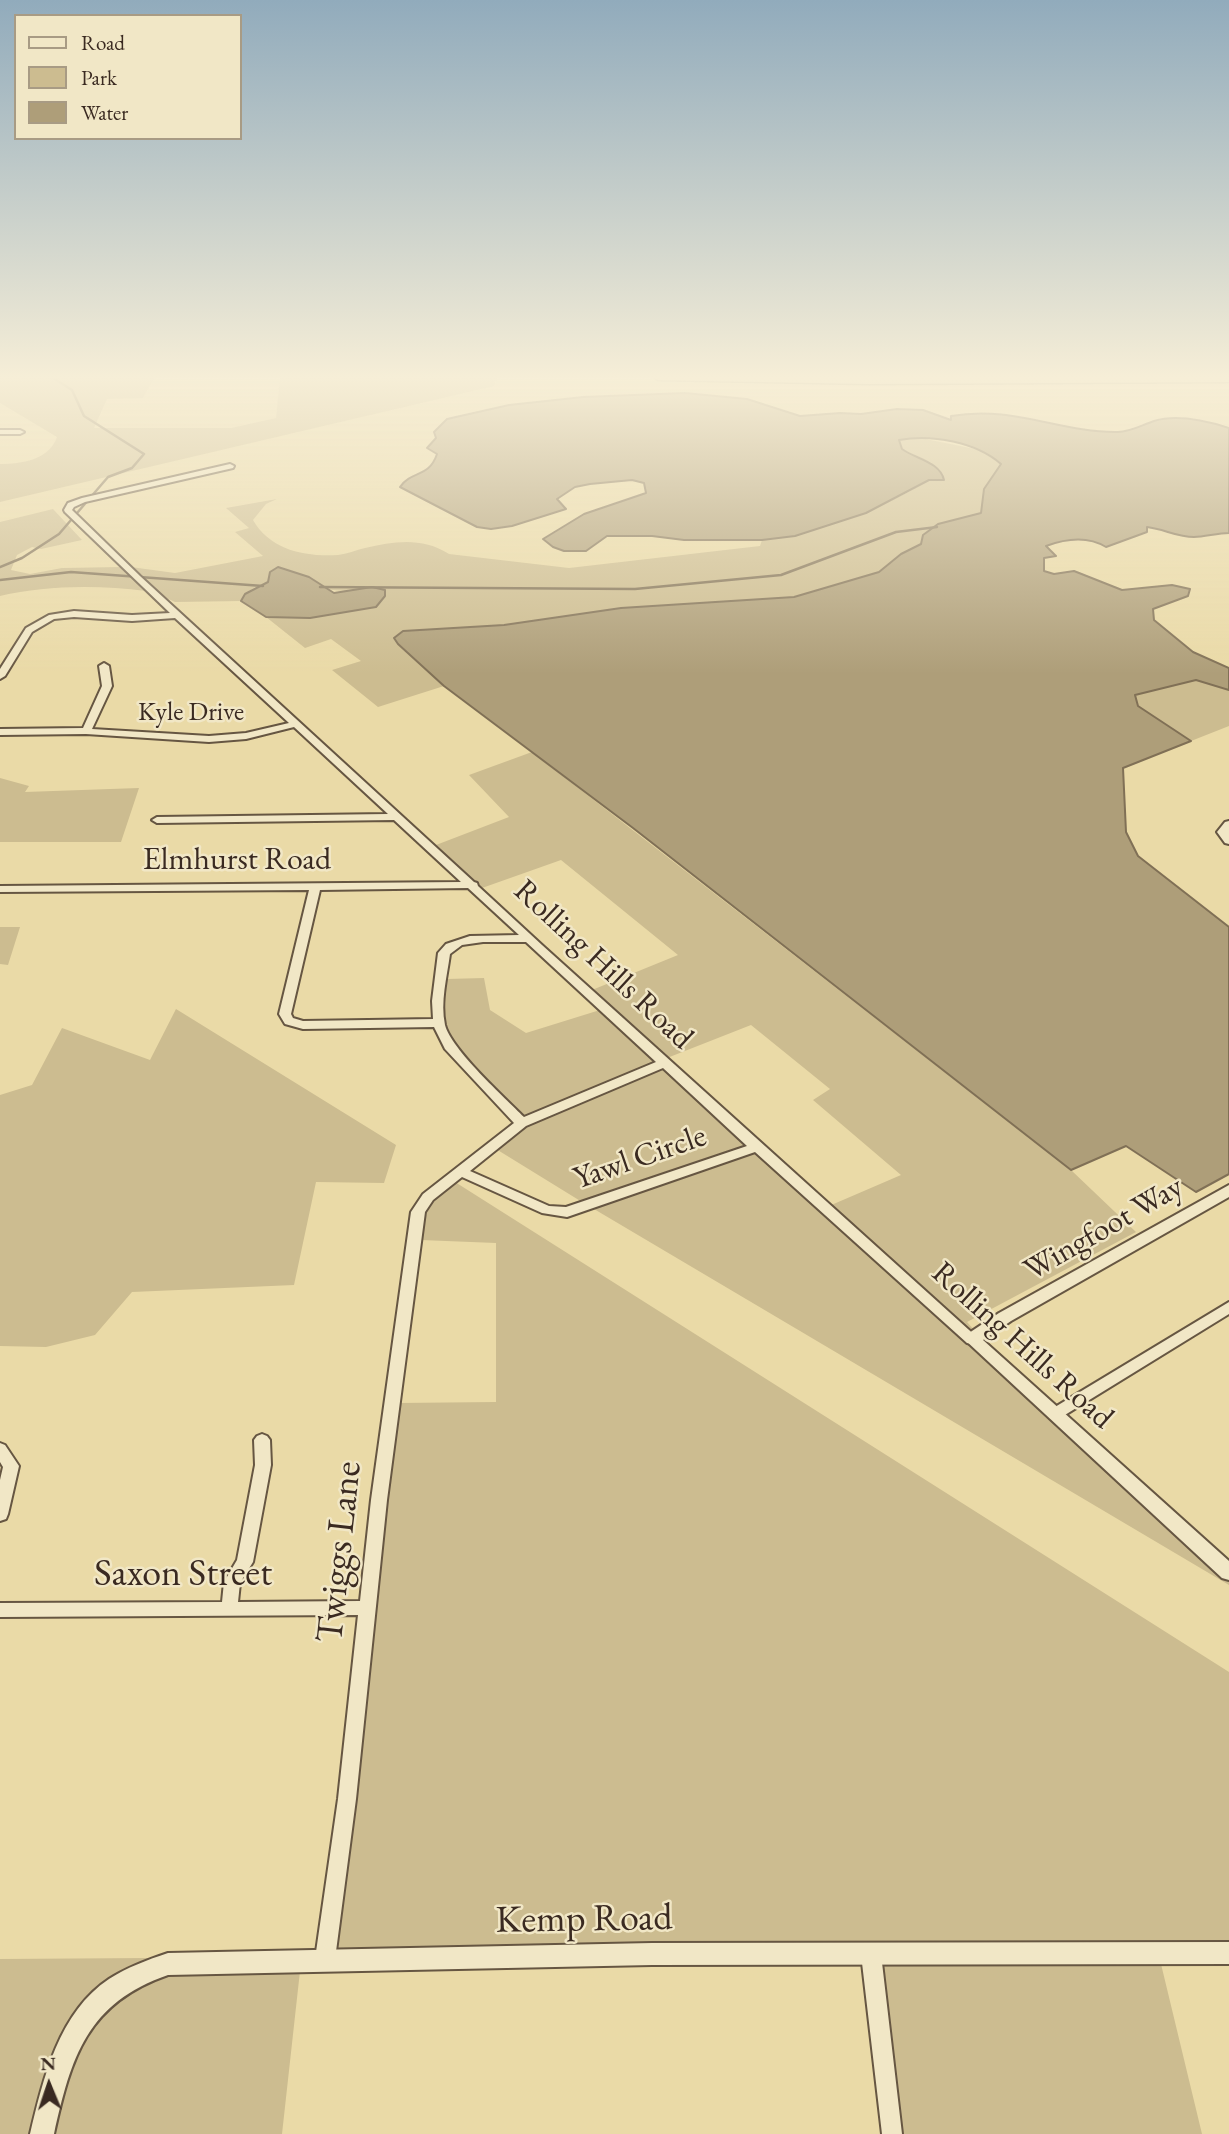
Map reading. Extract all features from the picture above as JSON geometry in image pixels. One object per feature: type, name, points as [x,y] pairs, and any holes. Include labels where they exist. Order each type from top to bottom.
[{"type":"street","name":"Rolling Hills Road","points":[[188,476],[82,500],[69,507],[71,514],[664,1063],[1229,1572]]},
{"type":"street","points":[[0,676],[29,630],[44,620],[74,614],[132,618],[178,615]]},
{"type":"street","name":"Kyle Drive","points":[[86,731],[107,686],[104,666]]},
{"type":"street","name":"Kyle Drive","points":[[0,732],[86,731],[223,739],[296,724]]},
{"type":"street","points":[[157,820],[398,817]]},
{"type":"street","points":[[1226,827],[1224,836],[1229,841]]},
{"type":"street","points":[[316,886],[285,1014],[289,1021],[303,1025],[437,1023]]},
{"type":"street","name":"Elmhurst Road","points":[[0,889],[473,886]]},
{"type":"street","points":[[522,1123],[449,1046],[437,1023],[446,948],[463,940],[530,939]]},
{"type":"street","points":[[459,1171],[522,1123],[664,1063]]},
{"type":"street","name":"Yawl Circle","points":[[459,1171],[547,1210],[567,1212],[757,1147]]},
{"type":"street","name":"Twiggs Lane","points":[[325,1959],[347,1799],[391,1407],[418,1212],[428,1197],[459,1171]]},
{"type":"street","name":"Wingfoot Way","points":[[972,1339],[1004,1317],[1229,1190]]},
{"type":"street","points":[[1055,1414],[1229,1307]]},
{"type":"street","points":[[229,1608],[232,1582],[245,1562],[263,1465],[262,1440]]},
{"type":"street","points":[[0,1449],[11,1466],[0,1514]]},
{"type":"street","name":"Saxon Street","points":[[0,1610],[367,1608]]},
{"type":"street","name":"Kemp Road","points":[[41,2134],[51,2087],[61,2060],[92,2008],[108,1992],[129,1978],[169,1964],[325,1959],[1229,1953]]},
{"type":"street","points":[[872,1954],[892,2134]]},
{"type":"green space","points":[[0,476],[112,476],[0,502]]},
{"type":"green space","points":[[930,476],[994,476],[984,489],[981,513],[901,554],[879,572],[794,597],[621,608],[504,625],[403,631],[398,644],[444,686],[378,707],[332,670],[361,661],[331,639],[305,648],[266,617],[310,618],[376,607],[355,590],[342,591],[278,582],[251,590],[241,601],[175,602],[164,597],[131,567],[175,573],[263,556],[235,532],[249,528],[226,508],[277,499],[266,504],[253,520],[260,530],[279,545],[301,553],[338,555],[408,542],[429,545],[449,554],[569,568],[760,546],[762,540],[806,532],[848,519],[929,480]]},
{"type":"green space","points":[[53,509],[82,540],[41,549],[32,547],[17,555],[11,570],[30,574],[62,568],[120,567],[146,591],[73,587],[0,596],[0,522]]},
{"type":"green space","points":[[1196,680],[1229,690],[1229,726],[1191,741],[1138,706],[1134,695]]},
{"type":"green space","points":[[532,752],[1071,1170],[1136,1232],[967,1322],[974,1330],[972,1331],[829,1206],[901,1175],[813,1100],[830,1089],[751,1025],[667,1058],[592,990],[678,955],[561,860],[482,888],[436,845],[509,817],[469,775]]},
{"type":"green space","points":[[0,778],[29,786],[25,792],[139,788],[121,842],[0,842]]},
{"type":"green space","points":[[0,927],[20,927],[8,965],[0,964]]},
{"type":"green space","points":[[484,978],[490,1010],[526,1033],[600,1010],[655,1062],[524,1117],[454,1044],[446,1029],[444,1013],[447,979]]},
{"type":"green space","points":[[176,1009],[396,1145],[384,1183],[316,1182],[294,1285],[132,1292],[95,1335],[46,1347],[0,1346],[0,1095],[32,1085],[62,1028],[150,1060]]},
{"type":"green space","points":[[663,1068],[747,1145],[582,1202],[496,1149],[526,1127]]},
{"type":"green space","points":[[755,1153],[1229,1581],[1229,1585],[594,1209]]},
{"type":"green space","points":[[455,1182],[1229,1672],[1229,1942],[335,1948],[398,1403],[496,1402],[496,1243],[421,1240],[428,1206]]},
{"type":"green space","points":[[149,1958],[122,1972],[100,1989],[82,2008],[67,2030],[46,2079],[32,2134],[0,2134],[0,1959]]},
{"type":"green space","points":[[882,1964],[1161,1964],[1202,2134],[902,2134]]},
{"type":"green space","points":[[229,1971],[300,1971],[282,2134],[51,2134],[70,2061],[90,2027],[113,2002],[138,1986],[166,1977]]},
{"type":"water","points":[[415,476],[943,476],[944,480],[929,480],[866,513],[795,536],[762,540],[684,540],[652,536],[607,536],[586,551],[564,551],[543,539],[584,514],[646,493],[644,483],[632,480],[575,487],[557,499],[566,509],[512,526],[491,529],[477,527],[400,487]]},
{"type":"water","points":[[993,476],[1229,476],[1229,533],[1188,537],[1147,527],[1147,532],[1106,547],[1084,540],[1046,546],[1056,556],[1044,558],[1044,571],[1054,574],[1074,571],[1122,590],[1172,585],[1190,589],[1188,596],[1153,609],[1154,620],[1193,652],[1229,668],[1229,690],[1196,680],[1135,695],[1138,706],[1191,741],[1123,768],[1126,832],[1138,856],[1229,927],[1229,1174],[1196,1192],[1126,1146],[1071,1170],[633,828],[444,686],[394,638],[403,631],[504,625],[621,608],[794,597],[879,572],[901,554],[921,544],[923,535],[938,524],[981,513],[984,489]]},
{"type":"water","points":[[278,567],[309,577],[334,593],[372,587],[385,590],[385,596],[376,607],[310,618],[266,617],[241,601],[245,594],[268,582],[270,572]]},
{"type":"waterway","points":[[0,567],[22,558],[59,534],[112,476]]},
{"type":"waterway","points":[[320,587],[635,589],[781,575],[896,532],[937,527]]},
{"type":"waterway","points":[[0,580],[71,572],[263,586]]}]
